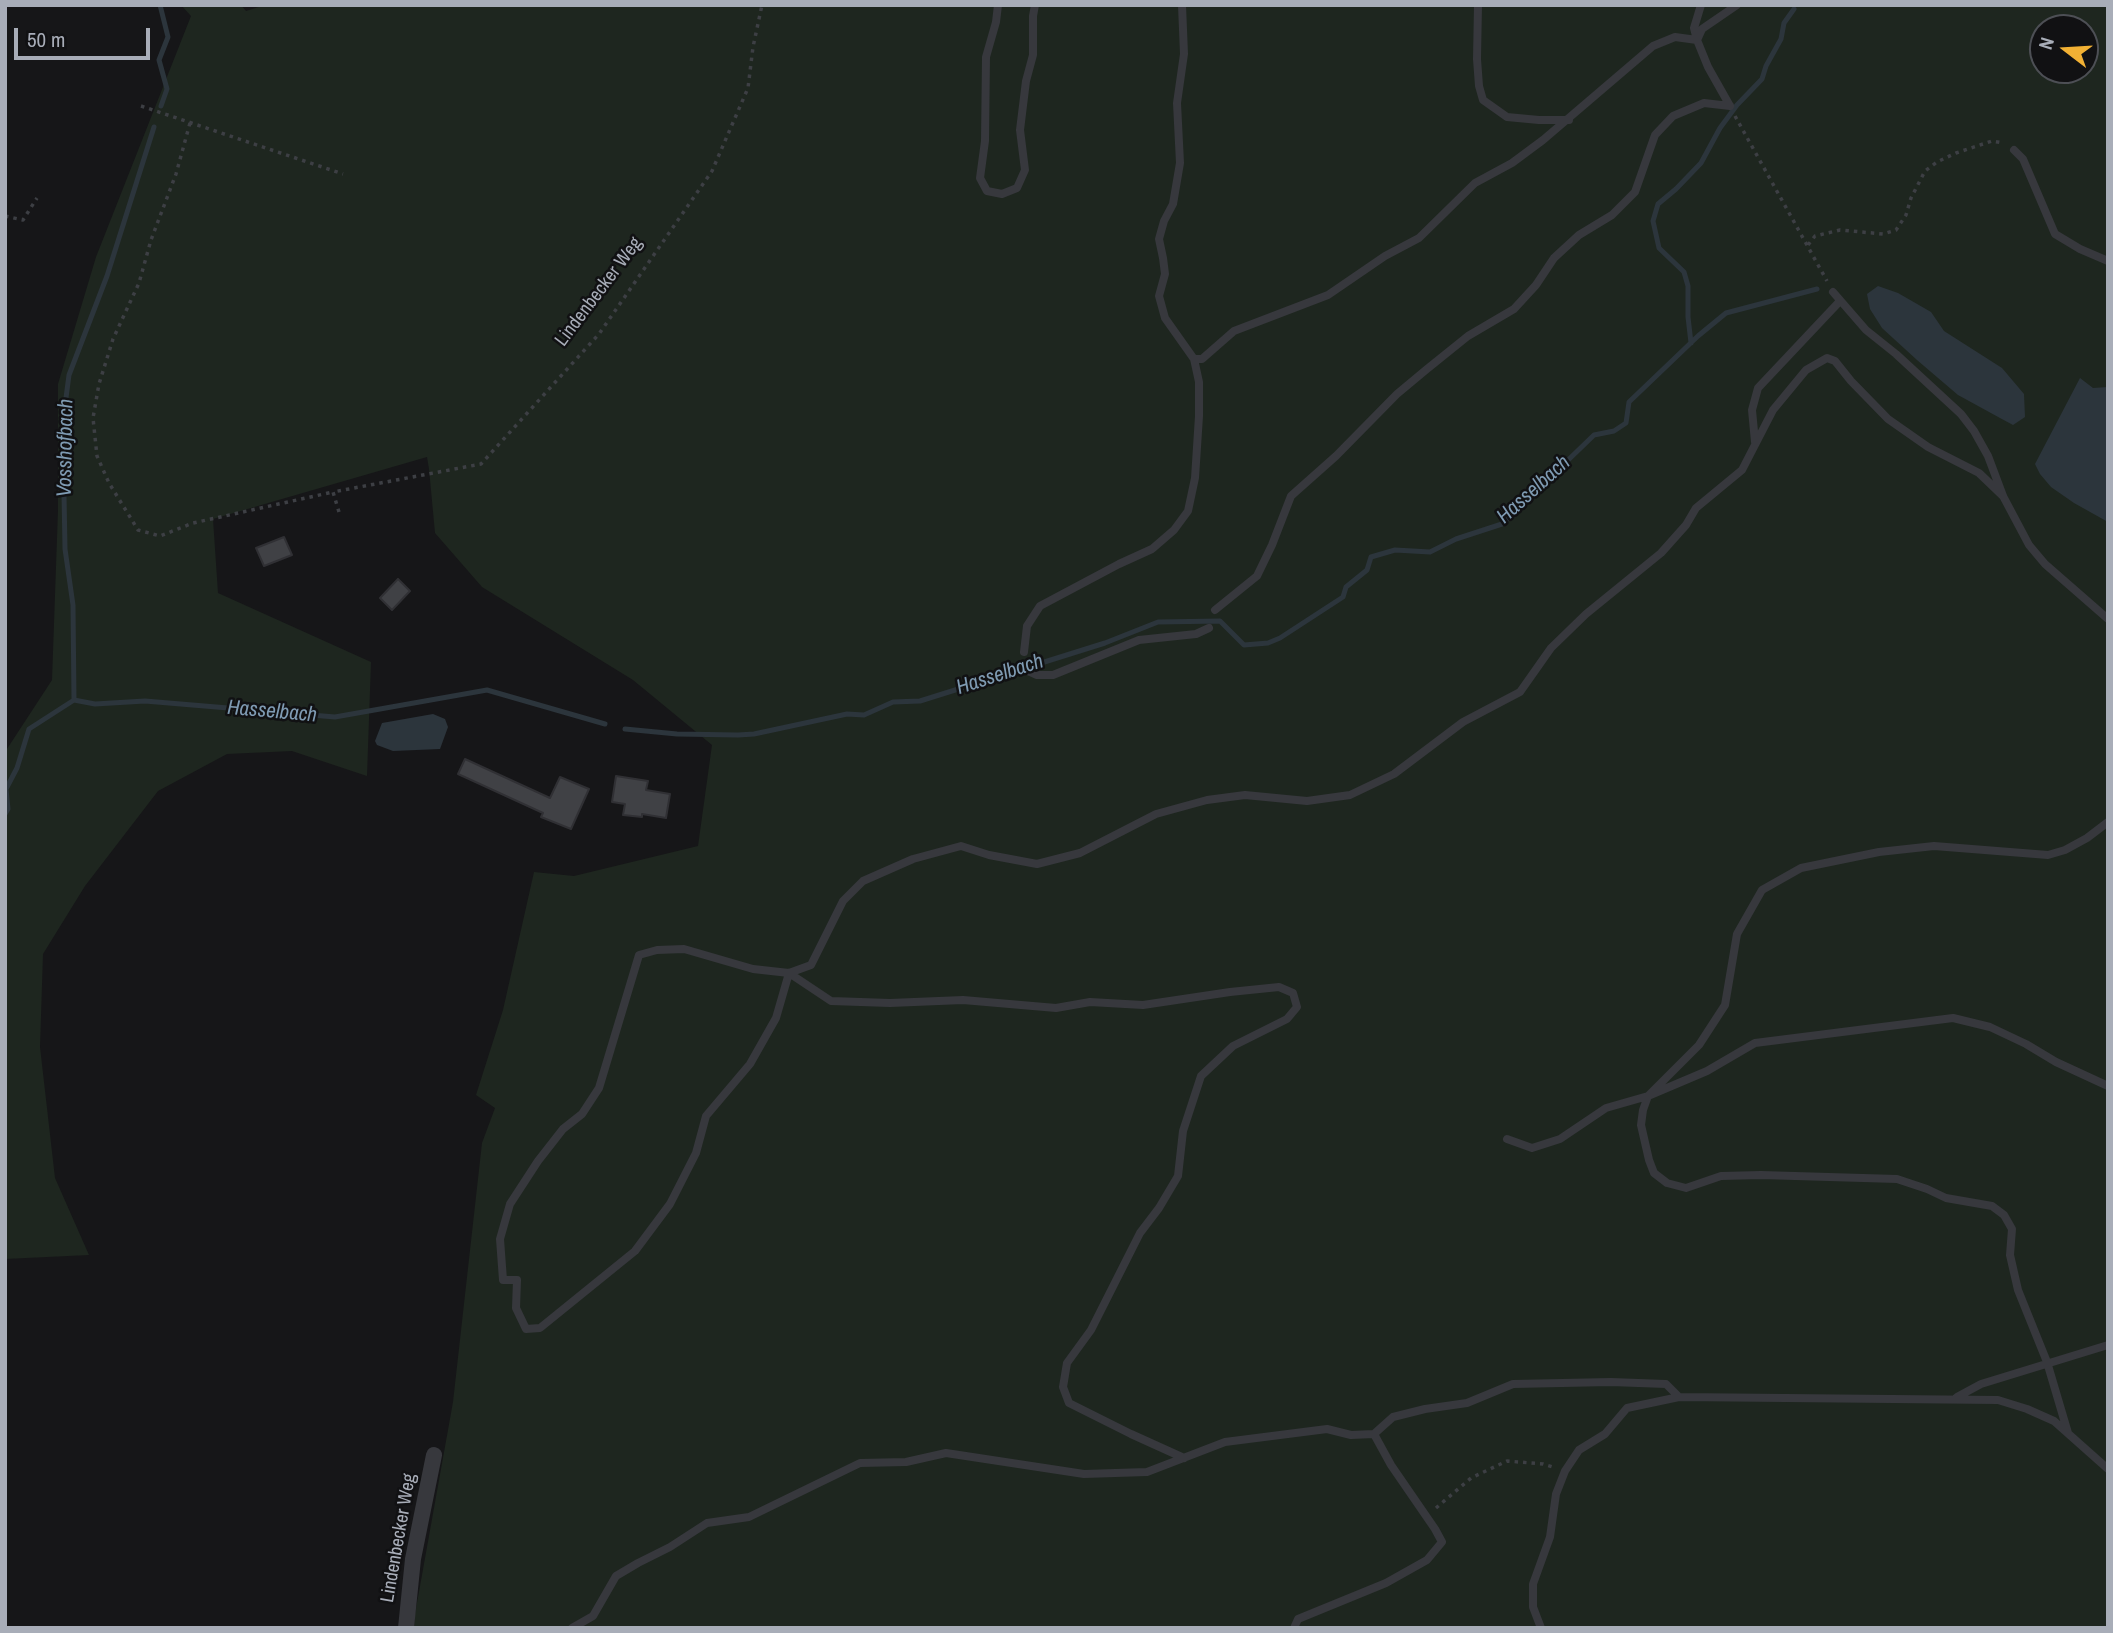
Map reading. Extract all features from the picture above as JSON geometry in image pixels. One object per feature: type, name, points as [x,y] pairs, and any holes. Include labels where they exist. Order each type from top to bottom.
[{"type":"street","name":"Lindenbecker Weg","points":[[406,1628],[413,1559],[434,1455]]},
{"type":"lane","points":[[998,5],[986,57],[985,141],[981,178],[987,191],[1002,194],[1017,188],[1025,170],[1020,130],[1026,80],[1033,55],[1035,5]]},
{"type":"lane","points":[[1024,652],[1027,626],[1040,606],[1152,549],[1174,530],[1188,511],[1195,478],[1199,382],[1194,359],[1165,318],[1159,296],[1165,274],[1159,239],[1173,204],[1180,163],[1177,103],[1184,54],[1182,5]]},
{"type":"lane","points":[[1478,5],[1477,59],[1483,100],[1507,117],[1569,120]]},
{"type":"lane","points":[[1215,610],[1257,576],[1291,496],[1336,456],[1397,394],[1468,336],[1514,309],[1536,285],[1555,258],[1580,235],[1612,215],[1634,192],[1655,135],[1673,116],[1704,103],[1730,106],[1708,67],[1697,40],[1694,28],[1700,5]]},
{"type":"lane","points":[[1697,40],[1702,29],[1737,5]]},
{"type":"lane","points":[[1194,359],[1202,359],[1234,331],[1328,295],[1385,256],[1419,238],[1475,183],[1512,163],[1569,120],[1653,46],[1675,37],[1697,40]]},
{"type":"lane","points":[[2014,150],[2023,159],[2055,234],[2108,261]]},
{"type":"lane","points":[[1833,292],[1866,330],[1961,414],[1988,456],[2003,496],[2037,554],[2108,619]]},
{"type":"lane","points":[[1755,442],[1752,410],[1758,388],[1840,301]]},
{"type":"lane","points":[[789,973],[776,1018],[750,1064],[706,1116],[696,1153],[663,1214],[635,1251],[540,1328],[526,1329],[516,1308],[517,1280],[503,1280],[500,1239],[510,1204],[538,1161],[563,1129],[582,1114],[599,1088],[639,955],[657,950],[684,949],[753,969],[789,973],[811,965],[843,901],[863,881],[913,859],[961,846],[989,855],[1037,863],[1080,853],[1156,814],[1207,800],[1245,795],[1307,801],[1350,795],[1394,774],[1463,722],[1520,691],[1551,648],[1586,614],[1661,553],[1675,539],[1696,508],[1742,470],[1773,410],[1796,381],[1815,364],[1827,358],[1832,359],[1888,419],[1928,447],[1979,473],[2003,496]]},
{"type":"lane","points":[[1028,671],[1037,675],[1053,676],[1139,640],[1196,634],[1209,628]]},
{"type":"lane","points":[[2068,1433],[2047,1362],[2018,1290],[2010,1255],[2012,1229],[2004,1215],[1992,1206],[1946,1198],[1897,1179],[1721,1176],[1686,1188],[1667,1183],[1654,1173],[1648,1160],[1641,1125],[1648,1097],[1699,1045],[1725,1005],[1737,934],[1762,890],[1801,867],[1879,852],[1934,846],[2048,855],[2066,850],[2108,822]]},
{"type":"lane","points":[[789,973],[831,1001],[890,1003],[963,1000],[1056,1008],[1090,1002],[1143,1004],[1279,987],[1293,993],[1297,1007],[1287,1019],[1233,1046],[1201,1076],[1183,1131],[1178,1176],[1159,1208],[1139,1233],[1091,1330],[1067,1363],[1063,1387],[1069,1403],[1184,1458]]},
{"type":"lane","points":[[1507,1139],[1532,1148],[1560,1139],[1606,1108],[1648,1097],[1707,1070],[1755,1043],[1953,1018],[1990,1027],[2108,1086]]},
{"type":"lane","points":[[1955,1399],[1981,1384],[2108,1345]]},
{"type":"lane","points":[[572,1628],[593,1616],[616,1576],[638,1563],[707,1524],[749,1517],[860,1463],[906,1462],[946,1453],[1084,1474],[1147,1472],[1225,1443],[1327,1429],[1351,1435],[1374,1433],[1393,1417],[1466,1403],[1513,1384],[1666,1384],[1679,1397]]},
{"type":"lane","points":[[1541,1628],[1534,1607],[1533,1584],[1550,1537],[1556,1494],[1565,1472],[1579,1450],[1605,1434],[1627,1408],[1679,1397],[1998,1400],[2028,1409],[2054,1421],[2108,1469]]},
{"type":"lane","points":[[1294,1628],[1298,1619],[1386,1583],[1427,1560],[1442,1542],[1427,1515],[1391,1465],[1374,1433]]},
{"type":"path","name":"Lindenbecker Weg","points":[[190,123],[176,174],[139,283],[113,339],[99,384],[93,418],[96,456],[109,483],[138,530],[160,536],[193,523],[333,492],[481,464],[599,334],[712,171],[748,88],[762,5]]},
{"type":"path","points":[[141,106],[342,174]]},
{"type":"path","points":[[1739,123],[1833,292]]},
{"type":"path","points":[[1808,246],[1815,236],[1840,230],[1883,234],[1896,230],[1906,215],[1911,198],[1925,171],[1937,162],[1992,141],[2006,144],[2014,150]]},
{"type":"path","points":[[5,216],[23,220],[37,198]]},
{"type":"path","points":[[333,492],[339,512]]},
{"type":"path","points":[[1427,1515],[1471,1478],[1507,1461],[1542,1464],[1565,1472]]},
{"type":"shaded area","points":[[181,5],[241,5],[246,11],[265,5],[2108,5],[2108,1628],[414,1628],[453,1402],[482,1143],[495,1108],[476,1095],[503,1010],[534,872],[574,876],[698,846],[712,745],[633,680],[482,587],[435,533],[427,457],[213,519],[218,593],[371,662],[367,776],[292,751],[227,754],[158,791],[85,886],[43,954],[40,1047],[55,1178],[89,1255],[5,1259],[5,752],[52,680],[58,510],[58,384],[96,257],[191,16]]},
{"type":"shaded area","points":[[1878,286],[1898,293],[1931,312],[1944,331],[2002,368],[2024,394],[2025,417],[2013,425],[1958,395],[1917,360],[1882,328],[1870,309],[1867,294]]},
{"type":"shaded area","points":[[2080,378],[2093,388],[2108,387],[2108,522],[2051,487],[2035,464]]},
{"type":"shaded area","points":[[433,714],[445,719],[448,727],[440,749],[393,751],[377,745],[375,741],[382,723]]},
{"type":"building","points":[[284,537],[292,555],[264,566],[256,548]]},
{"type":"building","points":[[398,579],[410,591],[392,610],[380,598]]},
{"type":"building","points":[[465,759],[550,798],[560,777],[589,789],[571,829],[541,817],[543,813],[458,774]]},
{"type":"building","points":[[616,776],[648,781],[646,790],[670,794],[666,818],[642,814],[642,817],[623,815],[625,804],[612,802]]},
{"type":"waterway","name":"Vosshofbach","points":[[160,5],[168,37],[159,60],[167,89],[161,106]]},
{"type":"waterway","name":"Hasselbach","points":[[1691,343],[1688,286],[1684,272],[1659,248],[1653,221],[1658,204],[1701,163],[1720,128],[1762,79],[1781,39],[1784,23],[1794,9]]},
{"type":"waterway","name":"Vosshofbach","points":[[74,700],[73,605],[65,549],[64,494],[64,413],[69,375],[107,276],[154,127]]},
{"type":"waterway","name":"Hasselbach","points":[[625,729],[677,734],[738,735],[847,714],[864,715],[893,702],[920,701],[1105,643],[1158,622],[1220,621],[1244,645],[1268,643],[1343,597],[1346,587],[1367,570],[1371,557],[1395,550],[1430,552],[1456,539],[1502,524],[1594,435],[1614,431],[1626,423],[1629,402],[1726,313],[1817,289]]},
{"type":"waterway","name":"Hasselbach","points":[[5,814],[8,809],[6,789],[17,768],[29,729],[74,700],[95,704],[145,701],[335,717],[487,690],[605,724]]}]
